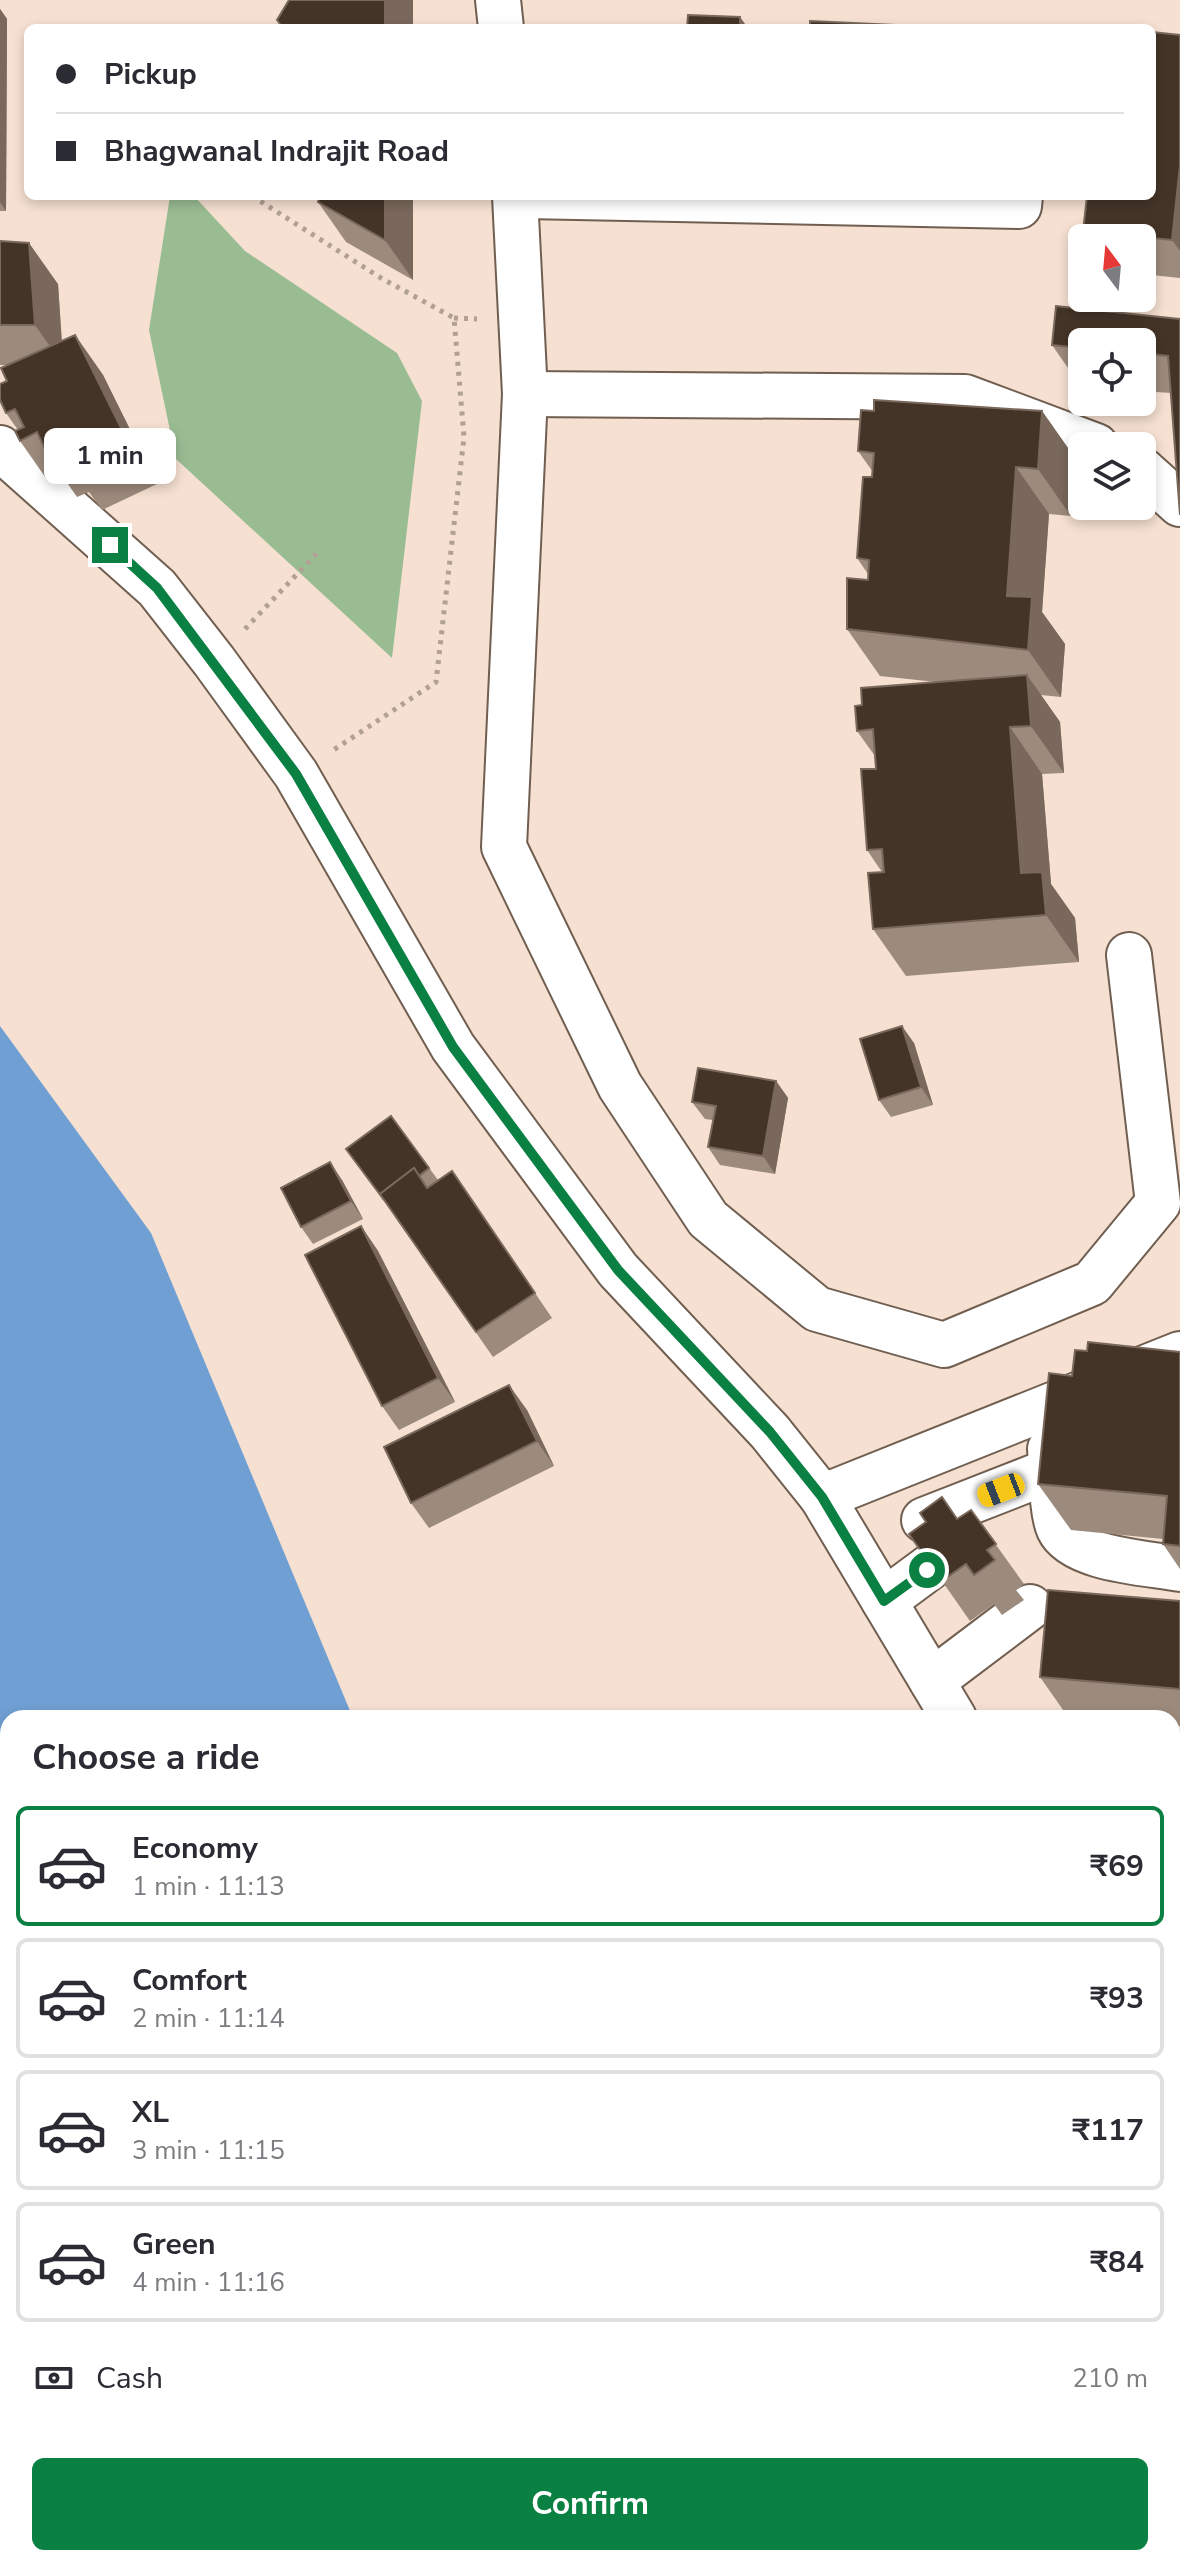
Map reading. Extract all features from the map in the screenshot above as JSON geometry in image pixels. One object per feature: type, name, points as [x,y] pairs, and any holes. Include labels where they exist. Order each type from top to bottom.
[{"type":"street","points":[[498,0],[501,24]]},
{"type":"street","points":[[515,200],[524,374],[504,847],[620,1086],[708,1219],[817,1309],[944,1345],[1092,1283],[1158,1203],[1129,955]]},
{"type":"street","points":[[723,200],[1019,206],[1020,200]]},
{"type":"street","points":[[524,374],[965,397],[1068,436]]},
{"type":"street","points":[[0,448],[157,588],[214,661],[296,774],[453,1047],[618,1270],[770,1432],[822,1497],[949,1710]]},
{"type":"street","points":[[1156,483],[1180,504]]},
{"type":"street","points":[[822,1497],[1180,1354]]},
{"type":"street","points":[[1046,1407],[1058,1527],[1068,1542],[1083,1551],[1180,1569]]},
{"type":"street","points":[[884,1601],[933,1539],[1052,1470]]},
{"type":"street","points":[[932,1681],[1030,1607]]},
{"type":"path","points":[[258,200],[381,278],[454,318],[464,437],[436,682],[296,774]]},
{"type":"path","points":[[214,661],[319,551]]},
{"type":"green space","points":[[169,200],[198,200],[245,251],[397,353],[422,401],[392,658],[176,459],[149,330]]},
{"type":"water","points":[[0,1026],[151,1233],[350,1710],[0,1710]]},
{"type":"building","points":[[289,0],[385,0],[385,24],[280,24],[277,20]]},
{"type":"building","points":[[688,15],[740,17],[740,24],[687,24]]},
{"type":"building","points":[[810,21],[874,24],[810,24]]},
{"type":"building","points":[[1156,32],[1180,35],[1180,165],[1172,240],[1156,238],[1156,224],[1084,224],[1087,200],[1156,200]]},
{"type":"building","points":[[385,200],[385,240],[318,202]]},
{"type":"building","points":[[0,241],[29,243],[35,325],[0,325]]},
{"type":"building","points":[[1056,306],[1068,307],[1068,312],[1113,312],[1180,319],[1180,515],[1168,356],[1156,355],[1156,328],[1068,328],[1068,347],[1052,345]]},
{"type":"building","points":[[75,335],[129,444],[74,470],[64,450],[49,457],[37,432],[20,441],[15,431],[24,427],[15,409],[6,413],[0,400],[0,384],[7,381],[1,368]]},
{"type":"building","points":[[874,400],[1042,411],[1038,469],[1016,467],[1007,596],[1032,597],[1028,650],[847,629],[847,578],[868,580],[869,560],[857,558],[863,477],[872,477],[874,453],[858,451],[861,410],[874,411]]},
{"type":"building","points":[[1027,675],[1031,726],[1010,727],[1021,873],[1042,872],[1046,915],[873,929],[868,873],[884,872],[882,849],[867,850],[861,769],[876,769],[873,729],[857,731],[855,706],[862,705],[861,688]]},
{"type":"building","points":[[902,1026],[921,1087],[879,1100],[860,1039]]},
{"type":"building","points":[[698,1068],[776,1081],[763,1156],[708,1147],[716,1106],[692,1102]]},
{"type":"building","points":[[391,1116],[429,1168],[419,1176],[414,1168],[380,1194],[384,1200],[346,1149]]},
{"type":"building","points":[[330,1162],[351,1201],[301,1227],[281,1188]]},
{"type":"building","points":[[414,1168],[427,1188],[452,1171],[535,1293],[476,1332],[380,1194]]},
{"type":"building","points":[[361,1226],[438,1378],[382,1406],[305,1255]]},
{"type":"building","points":[[1088,1342],[1180,1352],[1180,1546],[1163,1544],[1167,1496],[1038,1484],[1049,1373],[1072,1376],[1075,1350],[1087,1351]]},
{"type":"building","points":[[509,1385],[537,1441],[411,1503],[384,1447]]},
{"type":"building","points":[[942,1497],[957,1519],[971,1510],[996,1544],[987,1550],[995,1560],[974,1575],[966,1564],[942,1581],[909,1534],[926,1522],[920,1513]]},
{"type":"building","points":[[1048,1590],[1180,1601],[1180,1689],[1040,1677]]},
{"type":"route","points":[[110,545],[157,588],[296,774],[453,1047],[618,1270],[770,1432],[822,1497],[884,1601],[927,1570]]}]
